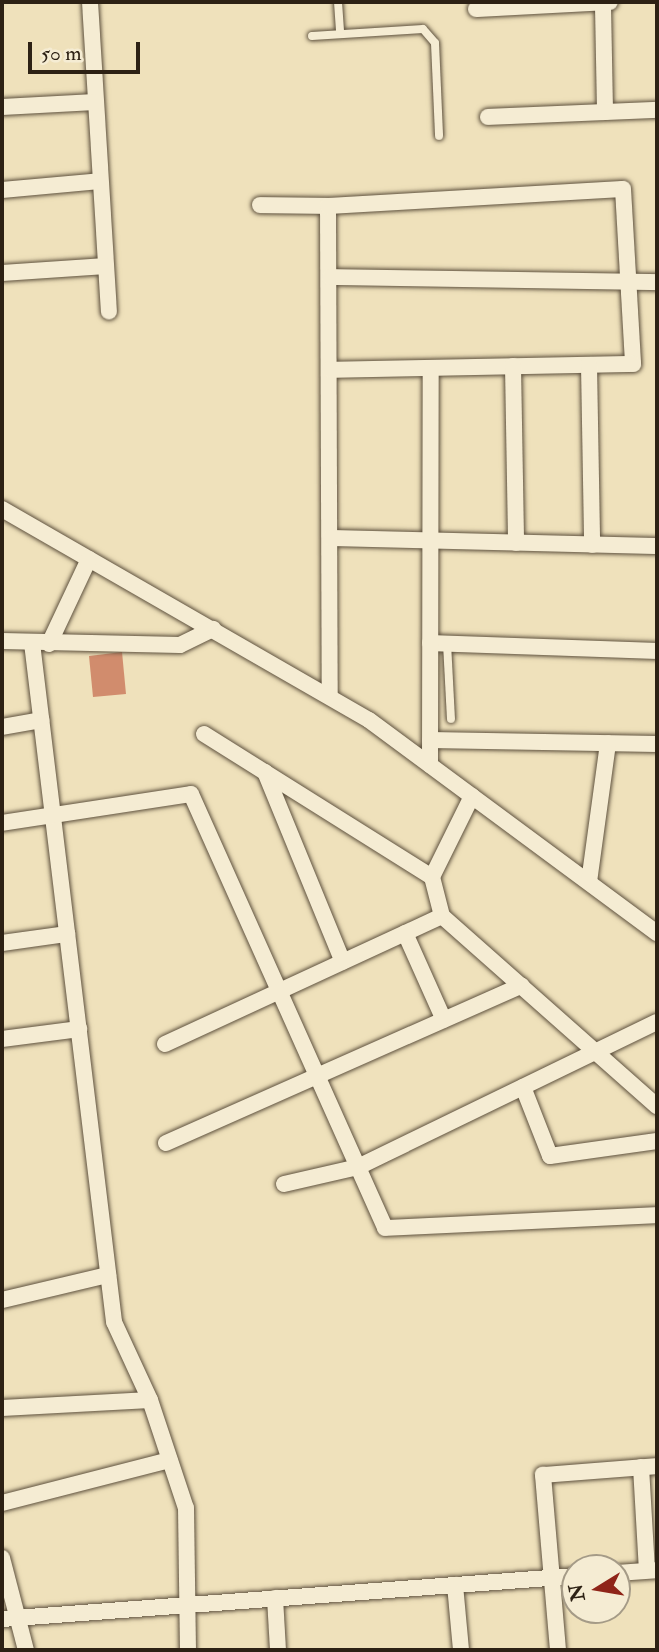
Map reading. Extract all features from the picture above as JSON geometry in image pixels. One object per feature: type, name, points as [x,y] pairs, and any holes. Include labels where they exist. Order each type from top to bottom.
[{"type":"street","points":[[90,2],[109,311]]},
{"type":"street","points":[[476,9],[607,4],[605,112]]},
{"type":"street","points":[[2,107],[95,102]]},
{"type":"street","points":[[488,117],[657,110]]},
{"type":"street","points":[[2,190],[100,181]]},
{"type":"street","points":[[260,205],[328,206],[623,189],[633,364],[330,370]]},
{"type":"street","points":[[328,206],[330,695]]},
{"type":"street","points":[[2,273],[106,266]]},
{"type":"street","points":[[330,277],[627,279],[657,282]]},
{"type":"street","points":[[589,365],[592,545]]},
{"type":"street","points":[[513,366],[516,543]]},
{"type":"street","points":[[430,765],[431,368]]},
{"type":"street","points":[[2,509],[330,695],[430,765],[657,933]]},
{"type":"street","points":[[330,538],[657,546]]},
{"type":"street","points":[[49,644],[89,559]]},
{"type":"street","points":[[2,642],[180,645],[213,629]]},
{"type":"street","points":[[32,643],[114,1322],[150,1401],[186,1508],[188,1650]]},
{"type":"street","points":[[430,643],[657,651]]},
{"type":"street","points":[[2,727],[41,720]]},
{"type":"street","points":[[204,734],[432,877]]},
{"type":"street","points":[[430,740],[657,744]]},
{"type":"street","points":[[589,882],[608,743]]},
{"type":"street","points":[[265,772],[343,961]]},
{"type":"street","points":[[2,823],[191,794],[385,1228],[657,1215]]},
{"type":"street","points":[[472,796],[432,877],[442,915],[657,1106]]},
{"type":"street","points":[[165,1044],[442,915]]},
{"type":"street","points":[[405,933],[444,1020]]},
{"type":"street","points":[[2,943],[67,934]]},
{"type":"street","points":[[166,1143],[522,985]]},
{"type":"street","points":[[284,1184],[358,1167],[657,1022]]},
{"type":"street","points":[[2,1039],[79,1029]]},
{"type":"street","points":[[523,1087],[550,1156],[657,1141]]},
{"type":"street","points":[[2,1300],[108,1275]]},
{"type":"street","points":[[2,1408],[150,1401]]},
{"type":"street","points":[[2,1503],[170,1460]]},
{"type":"street","points":[[558,1650],[543,1475],[657,1466]]},
{"type":"street","points":[[631,1572],[652,1570],[640,1467]]},
{"type":"street","points":[[2,1558],[26,1650]]},
{"type":"street","points":[[2,1619],[19,1615],[561,1577]]},
{"type":"street","points":[[455,1585],[461,1650]]},
{"type":"street","points":[[275,1598],[278,1650]]},
{"type":"lane","points":[[338,2],[340,33]]},
{"type":"lane","points":[[312,36],[424,29],[435,43],[439,136]]},
{"type":"lane","points":[[447,643],[451,719]]},
{"type":"building","points":[[122,652],[126,694],[93,697],[89,656]]}]
